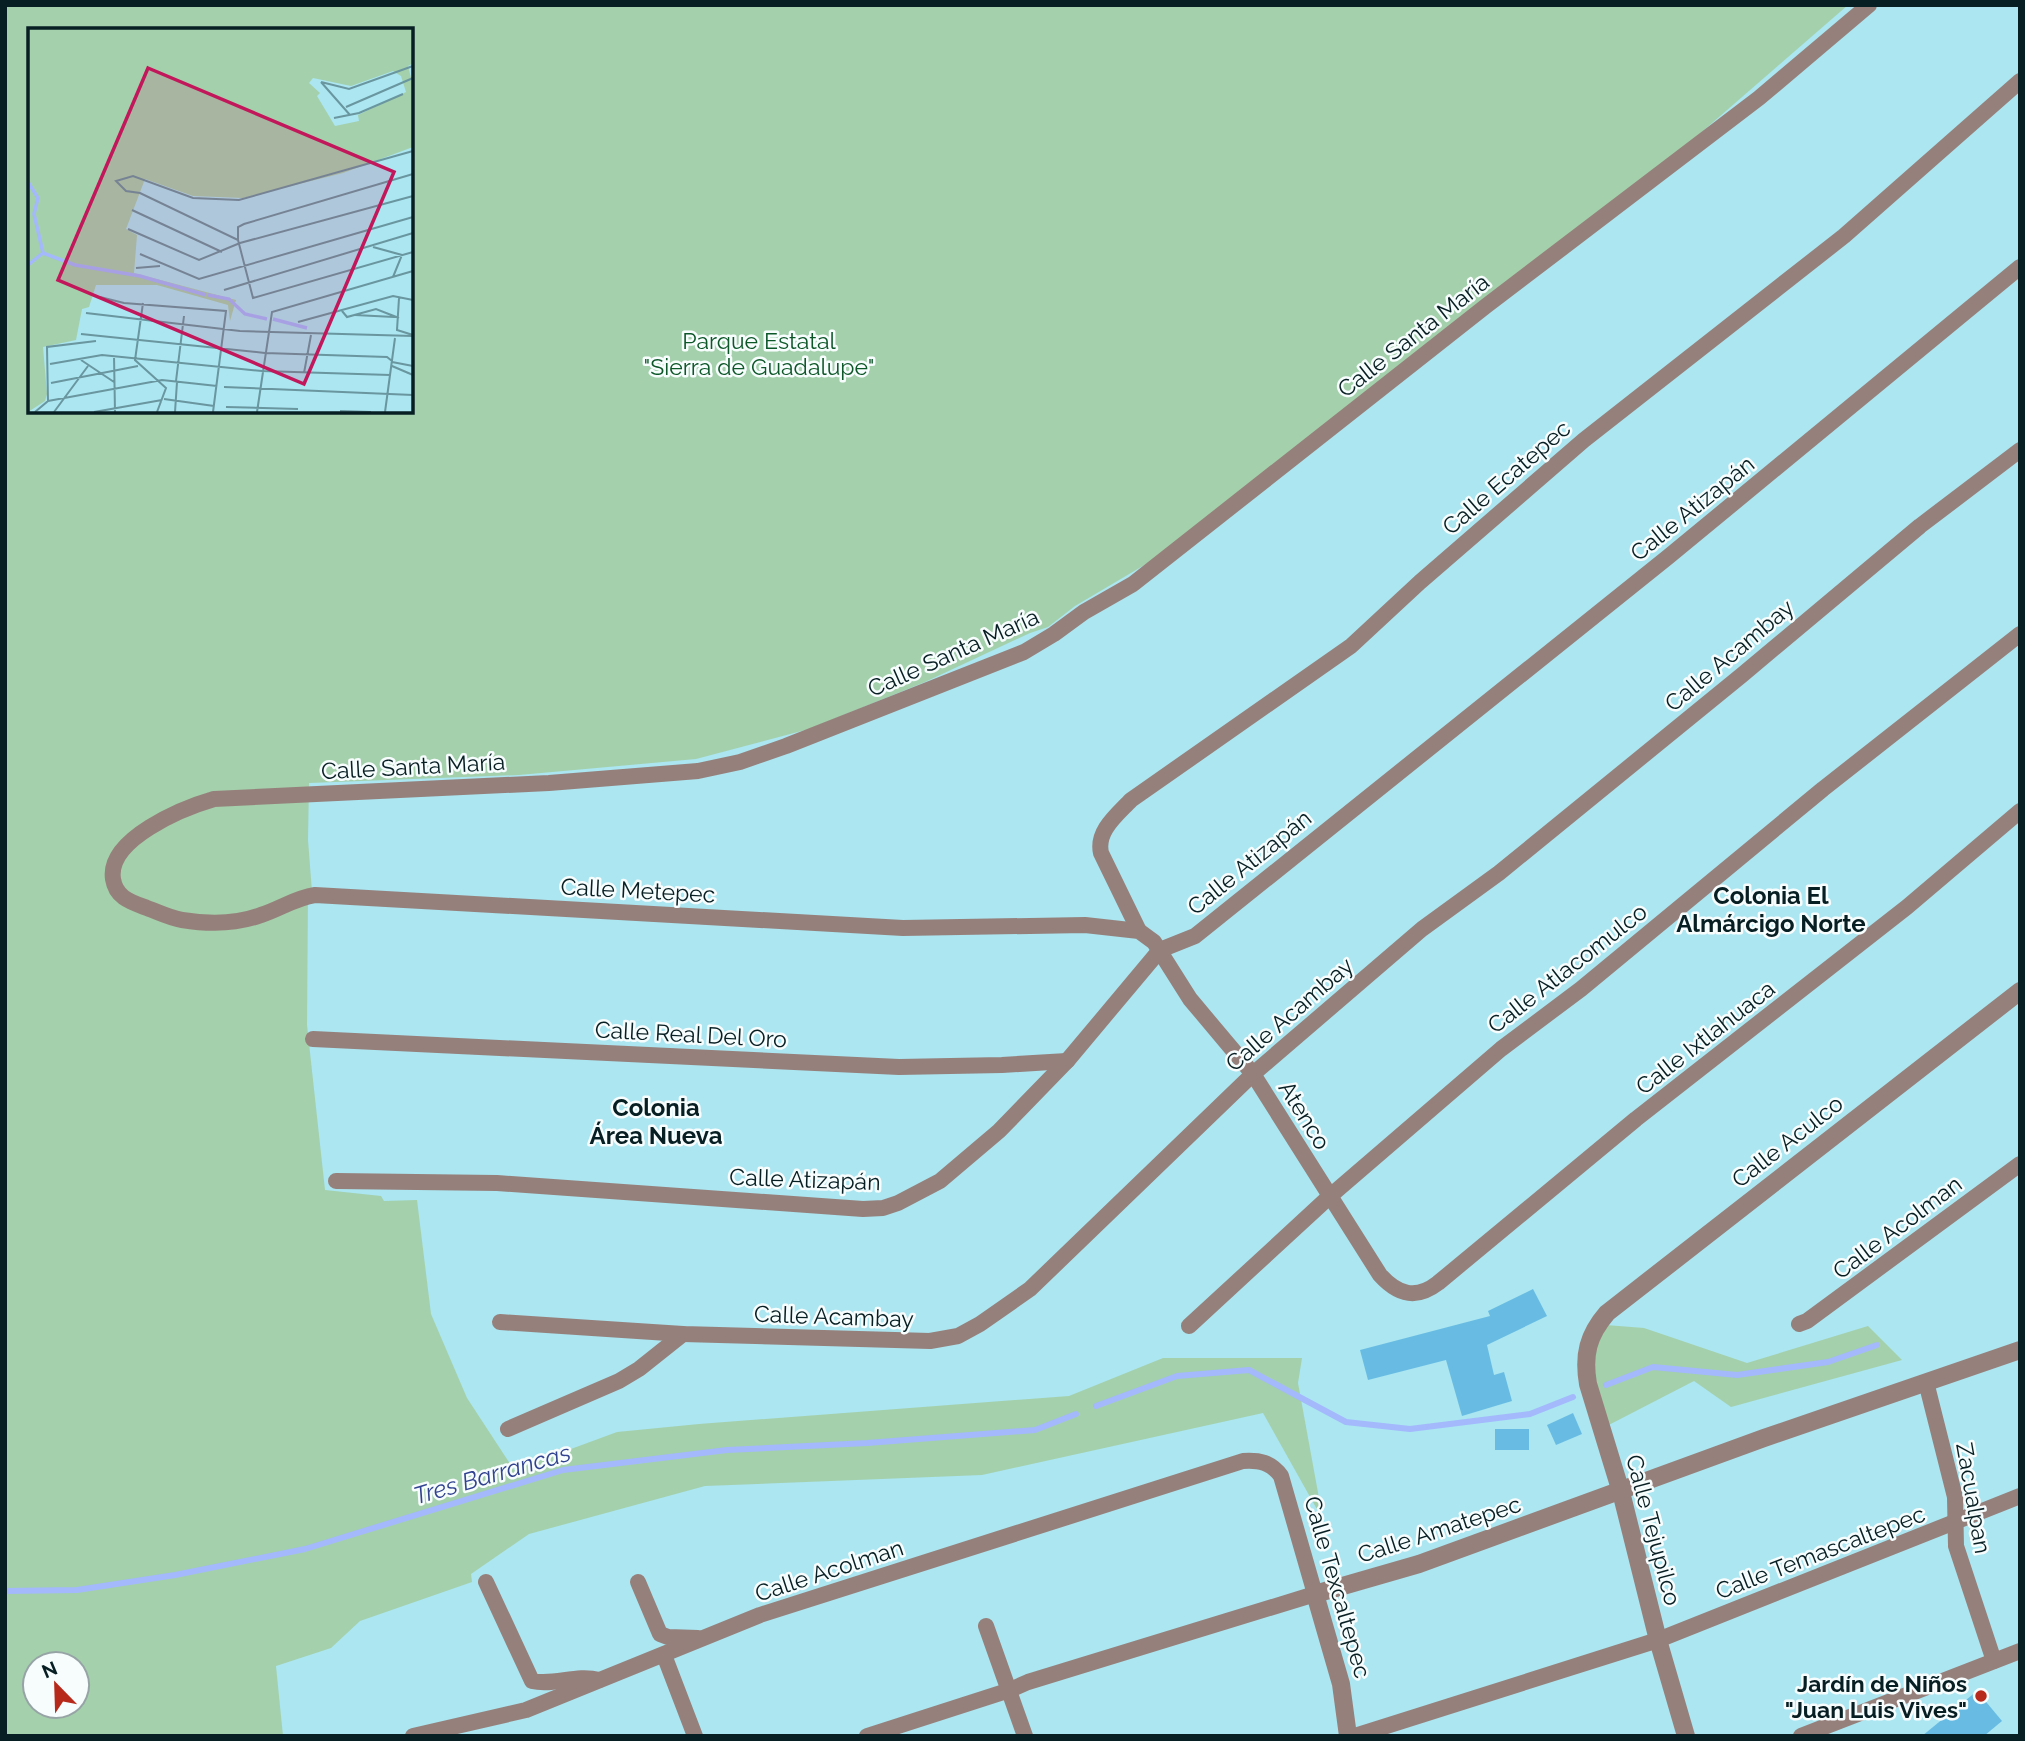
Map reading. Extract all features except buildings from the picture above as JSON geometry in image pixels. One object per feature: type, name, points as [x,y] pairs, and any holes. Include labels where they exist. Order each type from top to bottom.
[{"type":"street","name":"Calle Santa María","points":[[117,892],[113,883],[113,864],[124,847],[178,811],[214,799],[549,783],[698,771],[740,762],[786,746],[1024,652],[1084,612],[1133,584],[1486,306],[1759,98],[1869,5]]},
{"type":"street","name":"Calle Ecatepec","points":[[1139,931],[1099,845],[1105,829],[1131,800],[1350,646],[1584,440],[1844,236],[2020,81]]},
{"type":"street","name":"Calle Atizapán","points":[[336,1181],[497,1183],[849,1208],[883,1208],[913,1197],[940,1181],[999,1131],[1067,1061],[1160,950],[1195,936],[1668,557],[2020,267]]},
{"type":"street","name":"Calle Acambay","points":[[500,1322],[682,1334],[930,1341],[958,1336],[980,1324],[1030,1289],[1252,1074],[1422,929],[1499,873],[1920,526],[2020,450]]},
{"type":"street","name":"Calle Atlacomulco","points":[[1189,1326],[1329,1197],[1501,1049],[1581,989],[1823,789],[2020,634]]},
{"type":"street","name":"Calle Ixtlahuaca","points":[[1415,1294],[1438,1283],[1636,1119],[1907,907],[2020,811]]},
{"type":"street","name":"Calle Metepec","points":[[117,892],[123,899],[181,920],[213,922],[242,920],[262,915],[301,897],[315,895],[903,928],[1085,925],[1139,931]]},
{"type":"street","points":[[1139,931],[1160,950]]},
{"type":"street","name":"Atenco","points":[[1160,950],[1190,999],[1252,1074],[1329,1197],[1390,1285],[1408,1294],[1415,1294]]},
{"type":"street","name":"Calle Aculco","points":[[1590,1336],[1607,1312],[2020,991]]},
{"type":"street","name":"Calle Real Del Oro","points":[[313,1039],[900,1067],[1067,1061]]},
{"type":"street","name":"Calle Acolman","points":[[1799,1324],[1829,1306],[2020,1164]]},
{"type":"street","points":[[508,1429],[619,1381],[639,1369],[682,1334]]},
{"type":"street","name":"Calle Tejupilco","points":[[1590,1336],[1585,1366],[1588,1384],[1621,1492],[1658,1640],[1686,1736]]},
{"type":"street","name":"Calle Amatepec","points":[[867,1736],[1028,1682],[1419,1564],[1764,1438],[2020,1350]]},
{"type":"street","name":"Zacualpan","points":[[1926,1382],[1955,1497],[1956,1546],[1994,1661]]},
{"type":"street","name":"Calle Acolman","points":[[413,1736],[526,1710],[760,1615],[1243,1461],[1263,1461]]},
{"type":"street","name":"Calle Texcaltepec","points":[[1263,1461],[1276,1469],[1281,1476],[1341,1685],[1348,1736]]},
{"type":"street","name":"Calle Temascaltepec","points":[[1355,1736],[1658,1640],[2020,1496]]},
{"type":"street","points":[[486,1581],[532,1681],[582,1677],[601,1681]]},
{"type":"street","points":[[638,1582],[660,1634],[668,1637],[706,1638]]},
{"type":"street","points":[[986,1626],[1026,1736]]},
{"type":"street","points":[[1801,1736],[2020,1651]]},
{"type":"street","points":[[664,1655],[695,1736]]},
{"type":"green space","name":"Parque Estatal \"Sierra de Guadalupe\"","points":[[5,5],[1848,5],[1673,157],[1185,541],[1075,606],[1048,627],[925,682],[809,729],[696,759],[519,775],[309,783],[308,840],[312,892],[308,892],[307,1025],[325,1190],[381,1196],[384,1201],[417,1200],[431,1314],[467,1398],[514,1470],[617,1432],[1069,1396],[1163,1358],[1302,1358],[1298,1383],[1323,1520],[1263,1413],[982,1475],[705,1486],[529,1534],[471,1574],[472,1582],[360,1621],[331,1648],[276,1666],[283,1736],[5,1736]]},
{"type":"green space","points":[[1593,1324],[1644,1328],[1747,1363],[1868,1326],[1902,1360],[1731,1407],[1694,1381],[1599,1430],[1591,1368]]},
{"type":"waterway","name":"Tres Barrancas","points":[[1606,1385],[1653,1367],[1737,1375],[1828,1362],[1877,1345]]},
{"type":"waterway","name":"Tres Barrancas","points":[[1096,1406],[1177,1376],[1249,1370],[1346,1422],[1410,1429],[1530,1414],[1573,1397]]},
{"type":"waterway","name":"Tres Barrancas","points":[[5,1591],[77,1590],[175,1575],[305,1549],[563,1470],[727,1450],[1035,1430],[1076,1414]]},
{"type":"place","name":"Jardín de Niños \"Juan Luis Vives\"","points":[[1981,1696]]},
{"type":"district","name":"Colonia El Almárcigo Norte","points":[[1771,909]]},
{"type":"district","name":"Colonia Área Nueva","points":[[656,1121]]}]
